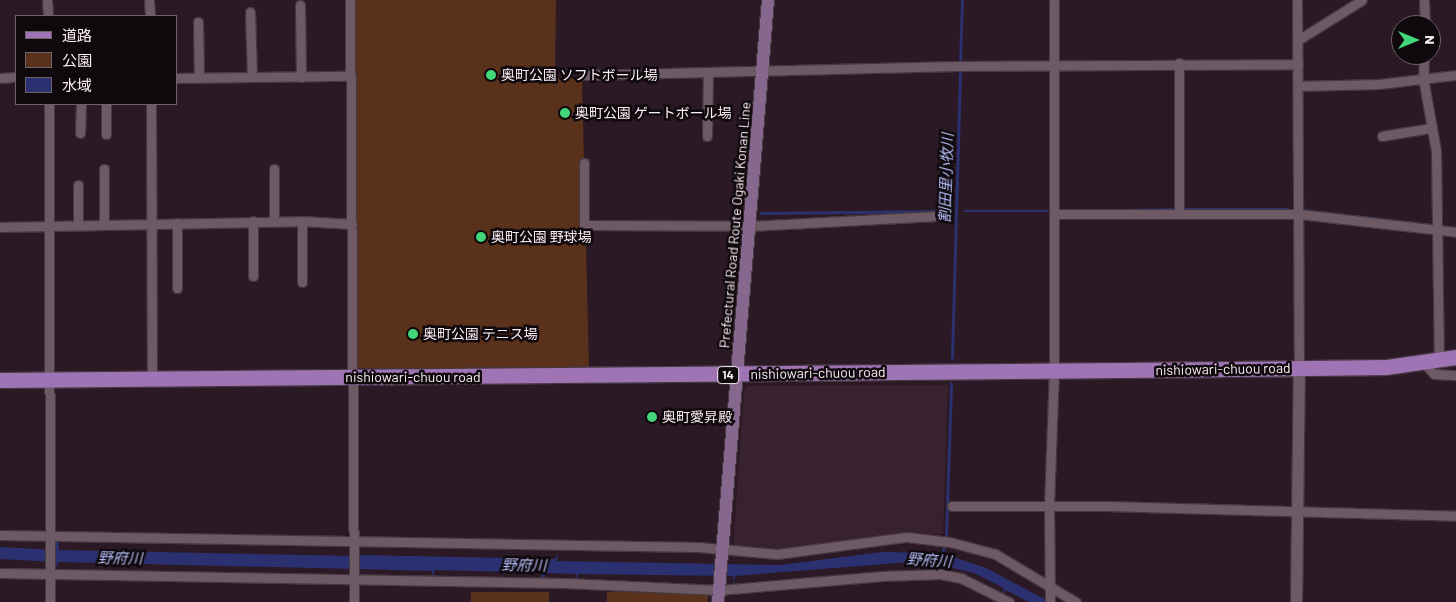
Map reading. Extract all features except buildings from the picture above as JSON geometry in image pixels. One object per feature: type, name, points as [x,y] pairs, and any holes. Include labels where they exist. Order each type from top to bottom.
[{"type":"main road","name":"Prefectural Road Route Ogaki Konan Line","points":[[719,596],[768,0]]},
{"type":"main road","name":"nishiowari-chuou road","points":[[0,380],[737,375],[1386,367],[1456,357]]},
{"type":"street","points":[[47,0],[48,15]]},
{"type":"street","points":[[149,0],[150,15]]},
{"type":"street","points":[[350,0],[352,378],[356,541],[354,602]]},
{"type":"street","points":[[1050,602],[1049,505],[1054,370],[1054,0]]},
{"type":"street","points":[[1296,602],[1299,368],[1298,0]]},
{"type":"street","points":[[1298,40],[1362,0]]},
{"type":"street","points":[[1424,0],[1425,15]]},
{"type":"street","points":[[300,5],[301,77]]},
{"type":"street","points":[[250,12],[252,77]]},
{"type":"street","points":[[198,22],[199,78]]},
{"type":"street","points":[[1179,63],[1179,213]]},
{"type":"street","points":[[584,75],[960,66],[1179,63],[1298,64]]},
{"type":"street","points":[[1424,65],[1423,78],[1436,150],[1439,360]]},
{"type":"street","points":[[707,136],[708,72]]},
{"type":"street","points":[[1298,86],[1379,84],[1456,75]]},
{"type":"street","points":[[178,78],[351,76]]},
{"type":"street","points":[[0,78],[15,77]]},
{"type":"street","points":[[49,105],[50,602]]},
{"type":"street","points":[[80,105],[80,133]]},
{"type":"street","points":[[106,105],[106,134]]},
{"type":"street","points":[[151,105],[152,379]]},
{"type":"street","points":[[1382,136],[1431,128]]},
{"type":"street","points":[[584,163],[584,230],[750,226],[936,216]]},
{"type":"street","points":[[104,169],[104,224]]},
{"type":"street","points":[[274,169],[274,221]]},
{"type":"street","points":[[78,185],[78,224]]},
{"type":"street","points":[[1055,214],[1299,214],[1456,232]]},
{"type":"street","points":[[0,227],[48,224],[253,221],[352,224]]},
{"type":"street","points":[[253,221],[253,276]]},
{"type":"street","points":[[302,221],[302,282]]},
{"type":"street","points":[[177,222],[177,288]]},
{"type":"street","points":[[1423,362],[1434,374],[1456,374]]},
{"type":"street","points":[[952,506],[1049,505],[1456,516]]},
{"type":"street","points":[[0,536],[116,535],[699,546],[723,551],[777,554],[907,537],[946,542],[995,554],[1076,602]]},
{"type":"street","points":[[0,573],[356,581],[565,583],[719,596],[882,576],[940,574],[960,578],[1009,602]]},
{"type":"shaded area","points":[[948,385],[943,534],[899,534],[778,551],[733,548],[744,392],[747,386]]},
{"type":"green space","points":[[354,0],[556,0],[555,78],[582,78],[589,370],[357,368]]},
{"type":"green space","points":[[709,590],[707,602],[607,602],[607,592]]},
{"type":"green space","points":[[471,592],[549,592],[549,602],[471,602]]},
{"type":"water","name":"野府川","points":[[944,536],[950,537],[944,554],[986,568],[1050,602],[1029,602],[1006,590],[1002,596],[1004,588],[974,573],[923,561],[735,576],[734,585],[733,576],[578,574],[576,581],[576,574],[545,573],[545,580],[542,580],[541,573],[435,570],[432,578],[432,571],[360,569],[356,577],[356,569],[58,562],[58,570],[56,562],[0,559],[0,547],[56,550],[56,542],[59,542],[59,550],[356,556],[358,548],[359,555],[555,559],[558,552],[557,561],[780,565],[882,552],[942,553]]},
{"type":"waterway","name":"割田里小牧川","points":[[960,63],[962,0]]},
{"type":"waterway","name":"割田里小牧川","points":[[952,358],[960,69]]},
{"type":"waterway","points":[[1120,210],[1176,209]]},
{"type":"waterway","points":[[1185,209],[1288,209]]},
{"type":"waterway","points":[[1305,210],[1418,223]]},
{"type":"waterway","points":[[761,213],[945,211]]},
{"type":"waterway","points":[[965,211],[1048,211]]},
{"type":"waterway","name":"割田里小牧川","points":[[946,537],[951,384]]},
{"type":"place","name":"奥町公園 ソフトボール場","points":[[491,75]]},
{"type":"place","name":"奥町公園 ゲートボール場","points":[[565,113]]},
{"type":"place","name":"奥町公園 野球場","points":[[481,237]]},
{"type":"place","name":"奥町公園 テニス場","points":[[413,334]]},
{"type":"place","name":"奥町愛昇殿","points":[[652,417]]}]
